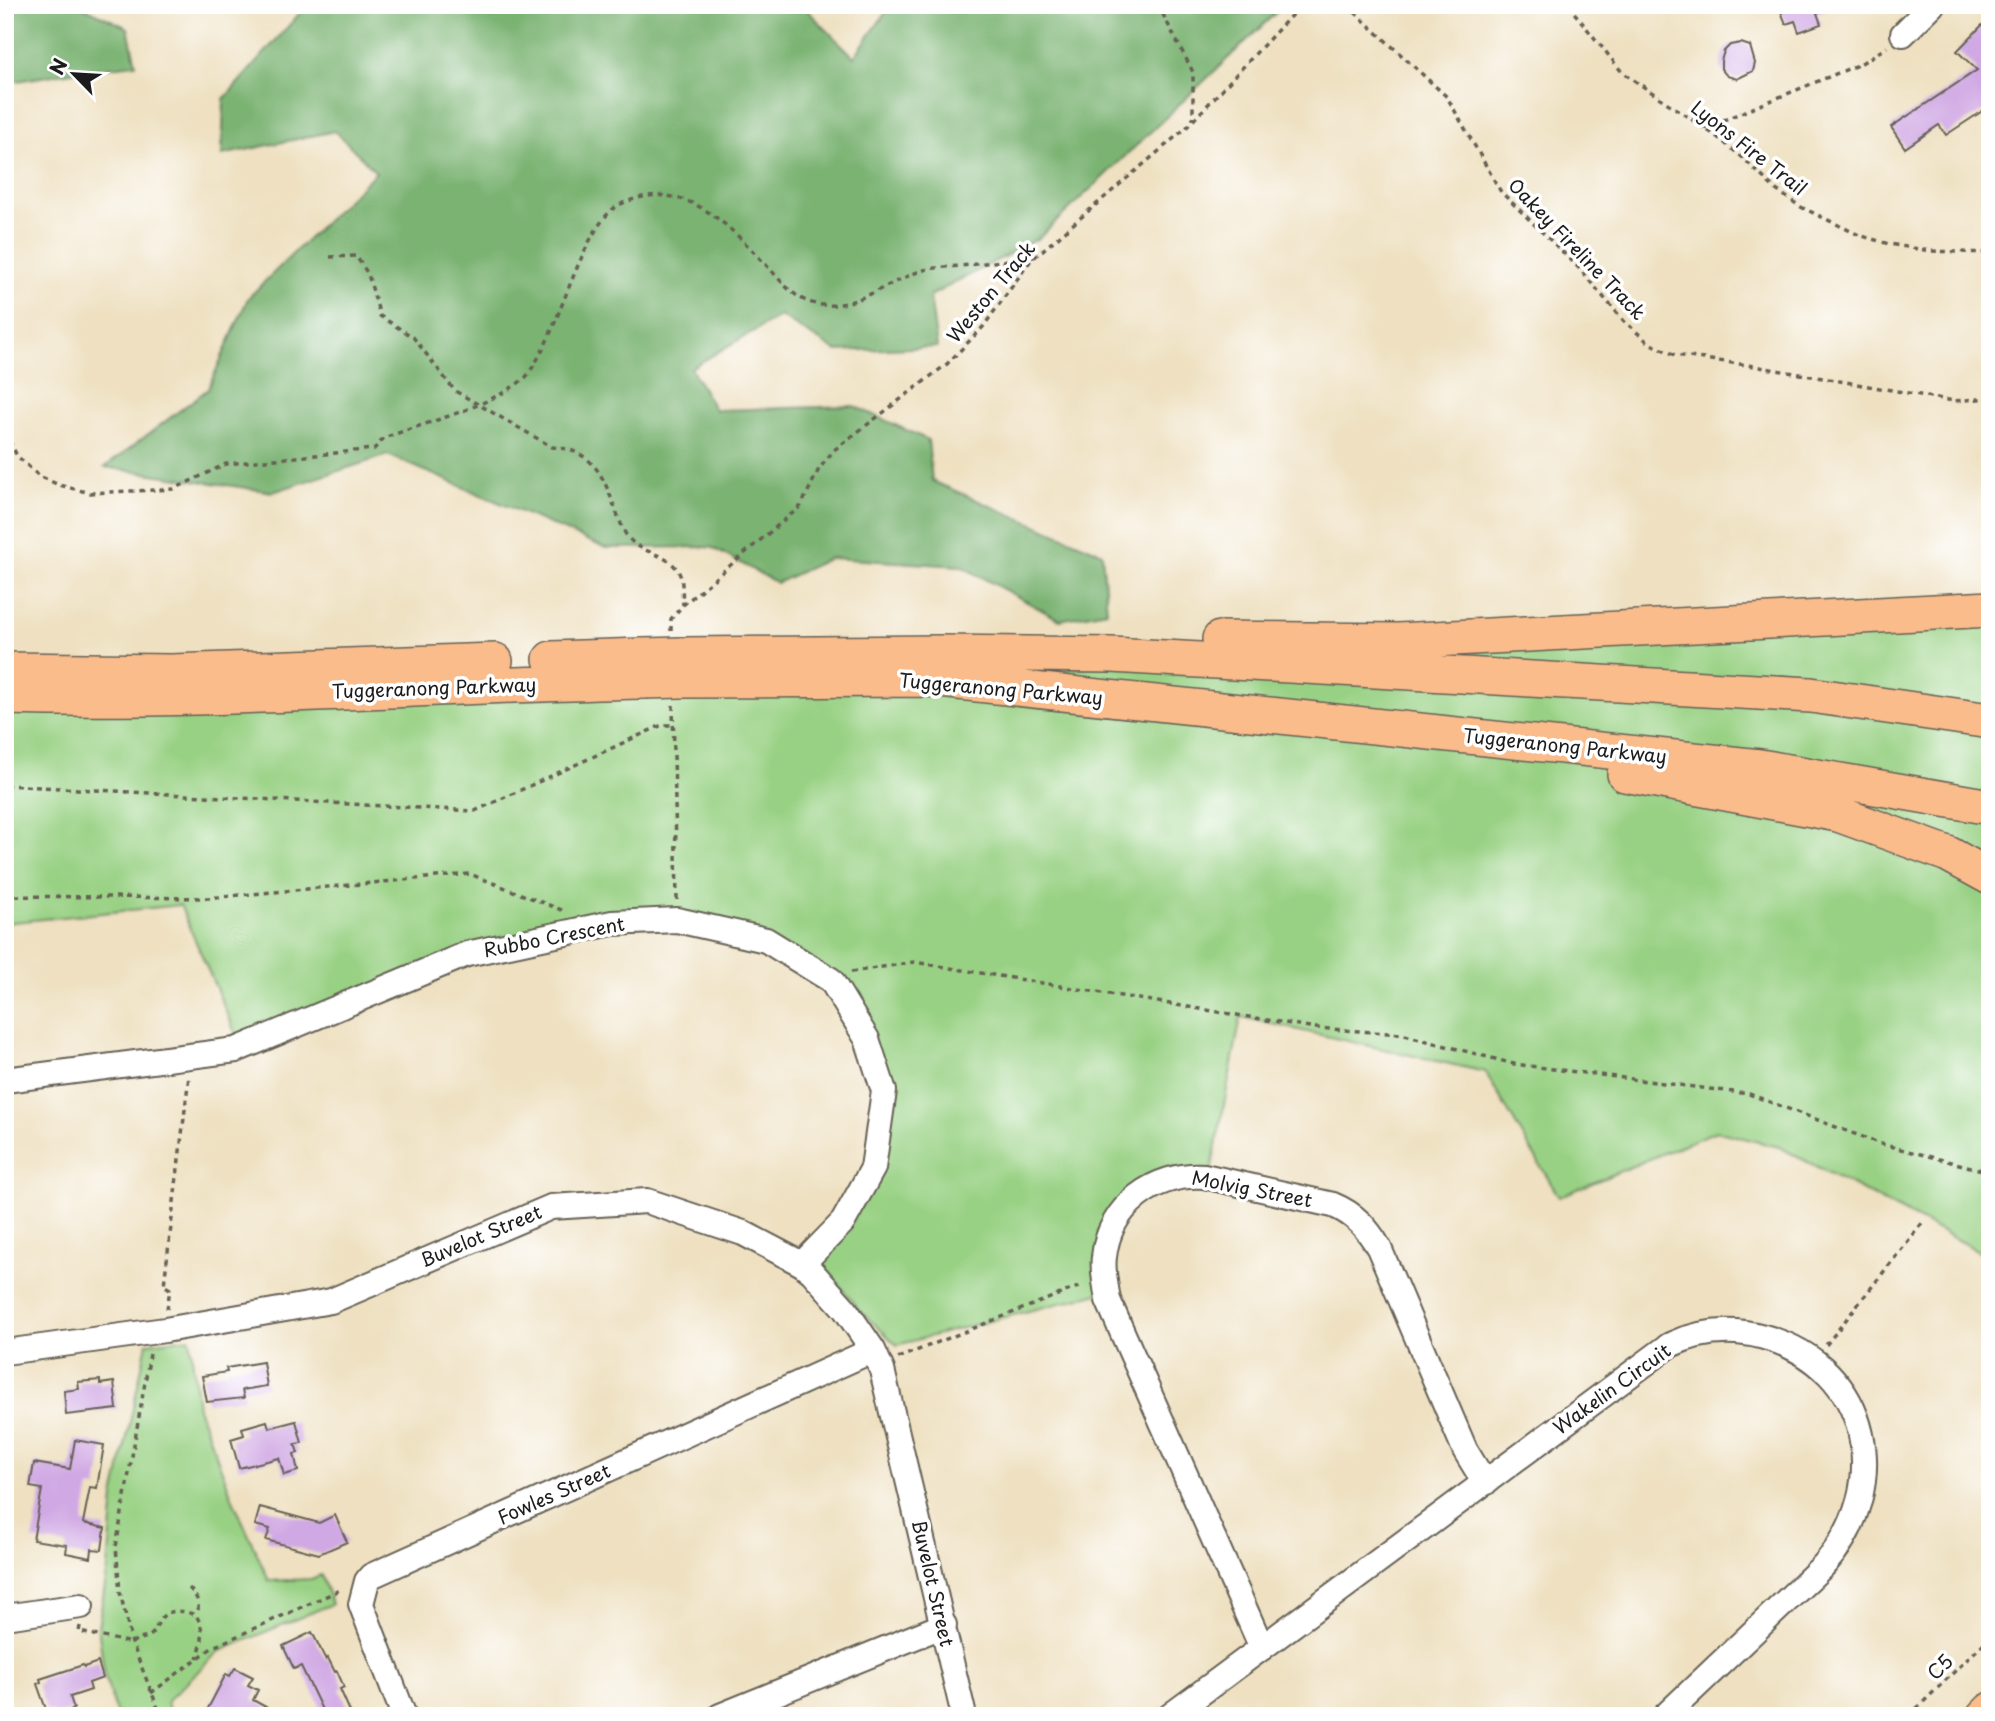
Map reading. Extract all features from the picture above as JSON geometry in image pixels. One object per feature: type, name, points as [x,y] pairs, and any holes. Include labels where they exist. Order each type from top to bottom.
[{"type":"highway","points":[[941,653],[1112,638],[1398,641],[1990,609]]},
{"type":"highway","name":"Tuggeranong Parkway","points":[[5,697],[171,699],[665,667],[941,653],[1112,655],[1811,695],[1990,721]]},
{"type":"highway","name":"Tuggeranong Parkway","points":[[5,670],[171,672],[665,667],[930,680],[1760,767],[1990,807]]},
{"type":"highway","points":[[1169,705],[1643,777],[1838,814],[1948,854],[1990,877]]},
{"type":"main road","points":[[1983,1716],[1990,1709]]},
{"type":"street","points":[[1902,34],[1932,5]]},
{"type":"street","name":"Rubbo Crescent","points":[[5,1080],[236,1050],[467,954],[594,926],[677,920],[766,940],[831,980],[867,1039],[884,1091],[873,1168],[843,1222],[802,1264]]},
{"type":"street","name":"Molvig Street","points":[[1262,1648],[1108,1300],[1103,1258],[1112,1228],[1122,1212],[1147,1189],[1175,1178],[1203,1177],[1333,1205],[1348,1211],[1371,1235],[1379,1248],[1465,1450],[1485,1483]]},
{"type":"street","name":"Buvelot Street","points":[[5,1352],[161,1322],[331,1300],[551,1207],[647,1201],[743,1233],[812,1272],[845,1309],[878,1360],[964,1716]]},
{"type":"street","name":"Wakelin Circuit","points":[[1170,1716],[1671,1345],[1687,1338],[1733,1331],[1754,1334],[1792,1347],[1814,1360],[1842,1390],[1853,1408],[1859,1426],[1866,1467],[1863,1490],[1850,1529],[1839,1548],[1665,1716]]},
{"type":"street","name":"Fowles Street","points":[[367,1581],[371,1576],[878,1360]]},
{"type":"street","points":[[367,1581],[361,1604],[404,1716]]},
{"type":"street","points":[[5,1617],[80,1606]]},
{"type":"street","points":[[720,1716],[944,1625]]},
{"type":"path","points":[[1158,5],[1194,72],[1193,120]]},
{"type":"path","name":"Weston Track","points":[[665,667],[671,619],[683,605],[802,506],[819,469],[834,450],[947,364],[983,327],[1034,257],[1193,120],[1301,5]]},
{"type":"path","name":"Oakey Fireline Track","points":[[1348,5],[1447,97],[1501,192],[1576,265],[1624,321],[1648,343],[1675,355],[1954,401],[1990,398]]},
{"type":"path","name":"Lyons Fire Trail","points":[[1568,5],[1622,72],[1704,128],[1742,157],[1776,190],[1801,207],[1834,225],[1889,244],[1930,251],[1990,253]]},
{"type":"path","points":[[1704,128],[1860,64],[1881,52],[1902,34]]},
{"type":"path","points":[[5,432],[17,456],[39,476],[59,485],[90,493],[174,489],[226,464],[374,449],[384,438],[498,397],[527,376],[547,344],[591,237],[610,211],[644,197],[671,195],[691,201],[711,213],[796,296],[810,303],[844,303],[925,270],[1034,257]]},
{"type":"path","points":[[330,257],[356,256],[368,274],[380,316],[412,337],[455,391],[552,447],[564,447],[591,460],[602,475],[625,535],[635,545],[667,559],[676,566],[681,579],[683,605]]},
{"type":"path","points":[[665,667],[673,725],[677,920]]},
{"type":"path","points":[[5,785],[475,811],[662,725],[673,725]]},
{"type":"path","points":[[5,896],[208,898],[470,874],[559,908],[594,926]]},
{"type":"path","points":[[824,976],[914,962],[1316,1028],[1401,1034],[1514,1064],[1749,1094],[1881,1144],[1990,1172]]},
{"type":"path","points":[[161,1716],[132,1643],[120,1592],[116,1547],[170,1289],[164,1284],[191,1056]]},
{"type":"path","points":[[1814,1360],[1923,1222]]},
{"type":"path","points":[[878,1360],[894,1359],[1105,1276]]},
{"type":"path","points":[[151,1693],[213,1647],[330,1593],[367,1581]]},
{"type":"path","points":[[189,1588],[196,1596],[196,1615],[203,1631],[203,1642],[197,1658]]},
{"type":"path","points":[[80,1606],[79,1632],[132,1643]]},
{"type":"path","points":[[132,1643],[136,1639],[153,1634],[166,1614],[180,1611],[196,1615]]},
{"type":"path","name":"C5","points":[[1909,1716],[1990,1637]]},
{"type":"green space","points":[[5,5],[79,5],[128,28],[136,64],[5,83]]},
{"type":"green space","points":[[307,5],[802,5],[854,57],[889,5],[1280,5],[1282,7],[1039,238],[930,296],[937,347],[836,351],[780,316],[691,368],[715,410],[854,406],[928,440],[932,481],[1102,553],[1107,611],[1060,620],[961,566],[830,558],[777,583],[711,547],[605,548],[388,455],[273,492],[105,467],[208,389],[248,298],[376,172],[335,131],[222,155],[224,99]]},
{"type":"green space","points":[[1990,619],[1990,1257],[1779,1147],[1716,1131],[1559,1197],[1485,1072],[1241,1017],[1210,1177],[1140,1193],[1098,1230],[1099,1293],[897,1345],[859,1310],[819,1259],[877,1169],[872,1035],[768,936],[608,914],[238,1039],[180,905],[5,923],[5,708],[943,688],[1209,648]]},
{"type":"green space","points":[[190,1338],[198,1408],[234,1502],[269,1581],[311,1579],[321,1575],[332,1604],[218,1652],[167,1701],[170,1716],[117,1716],[105,1677],[98,1627],[108,1568],[114,1497],[147,1343]]},
{"type":"building","points":[[1788,5],[1832,7],[1817,13],[1821,24],[1799,32],[1795,21],[1786,24],[1780,9]]},
{"type":"building","points":[[1990,17],[1990,106],[1946,135],[1939,125],[1905,148],[1891,127],[1977,70],[1957,51]]},
{"type":"building","points":[[1741,43],[1750,46],[1755,63],[1753,71],[1737,79],[1727,76],[1721,69],[1721,61],[1724,51],[1730,45]]},
{"type":"building","points":[[263,1362],[267,1386],[242,1390],[244,1398],[207,1402],[202,1376],[227,1372],[226,1368]]},
{"type":"building","points":[[100,1380],[100,1384],[114,1382],[117,1409],[66,1415],[64,1391],[79,1389],[78,1382]]},
{"type":"building","points":[[267,1421],[269,1428],[296,1421],[302,1443],[295,1444],[298,1471],[284,1475],[279,1458],[239,1468],[231,1439],[244,1435],[242,1428]]},
{"type":"building","points":[[75,1440],[104,1445],[97,1488],[90,1487],[83,1523],[105,1528],[102,1550],[92,1549],[91,1558],[66,1553],[67,1545],[33,1540],[42,1489],[30,1487],[34,1463],[70,1469]]},
{"type":"building","points":[[260,1507],[319,1523],[335,1515],[347,1542],[319,1554],[266,1540],[270,1529],[255,1525]]},
{"type":"building","points":[[312,1632],[326,1660],[328,1658],[335,1672],[337,1671],[344,1687],[340,1689],[352,1716],[325,1716],[301,1666],[294,1669],[283,1646]]},
{"type":"building","points":[[98,1662],[103,1678],[89,1683],[91,1690],[70,1697],[74,1709],[54,1716],[52,1710],[47,1712],[37,1684],[41,1682],[40,1679]]},
{"type":"building","points":[[235,1668],[253,1677],[248,1685],[258,1690],[253,1700],[282,1716],[204,1716],[226,1674],[230,1676]]}]
